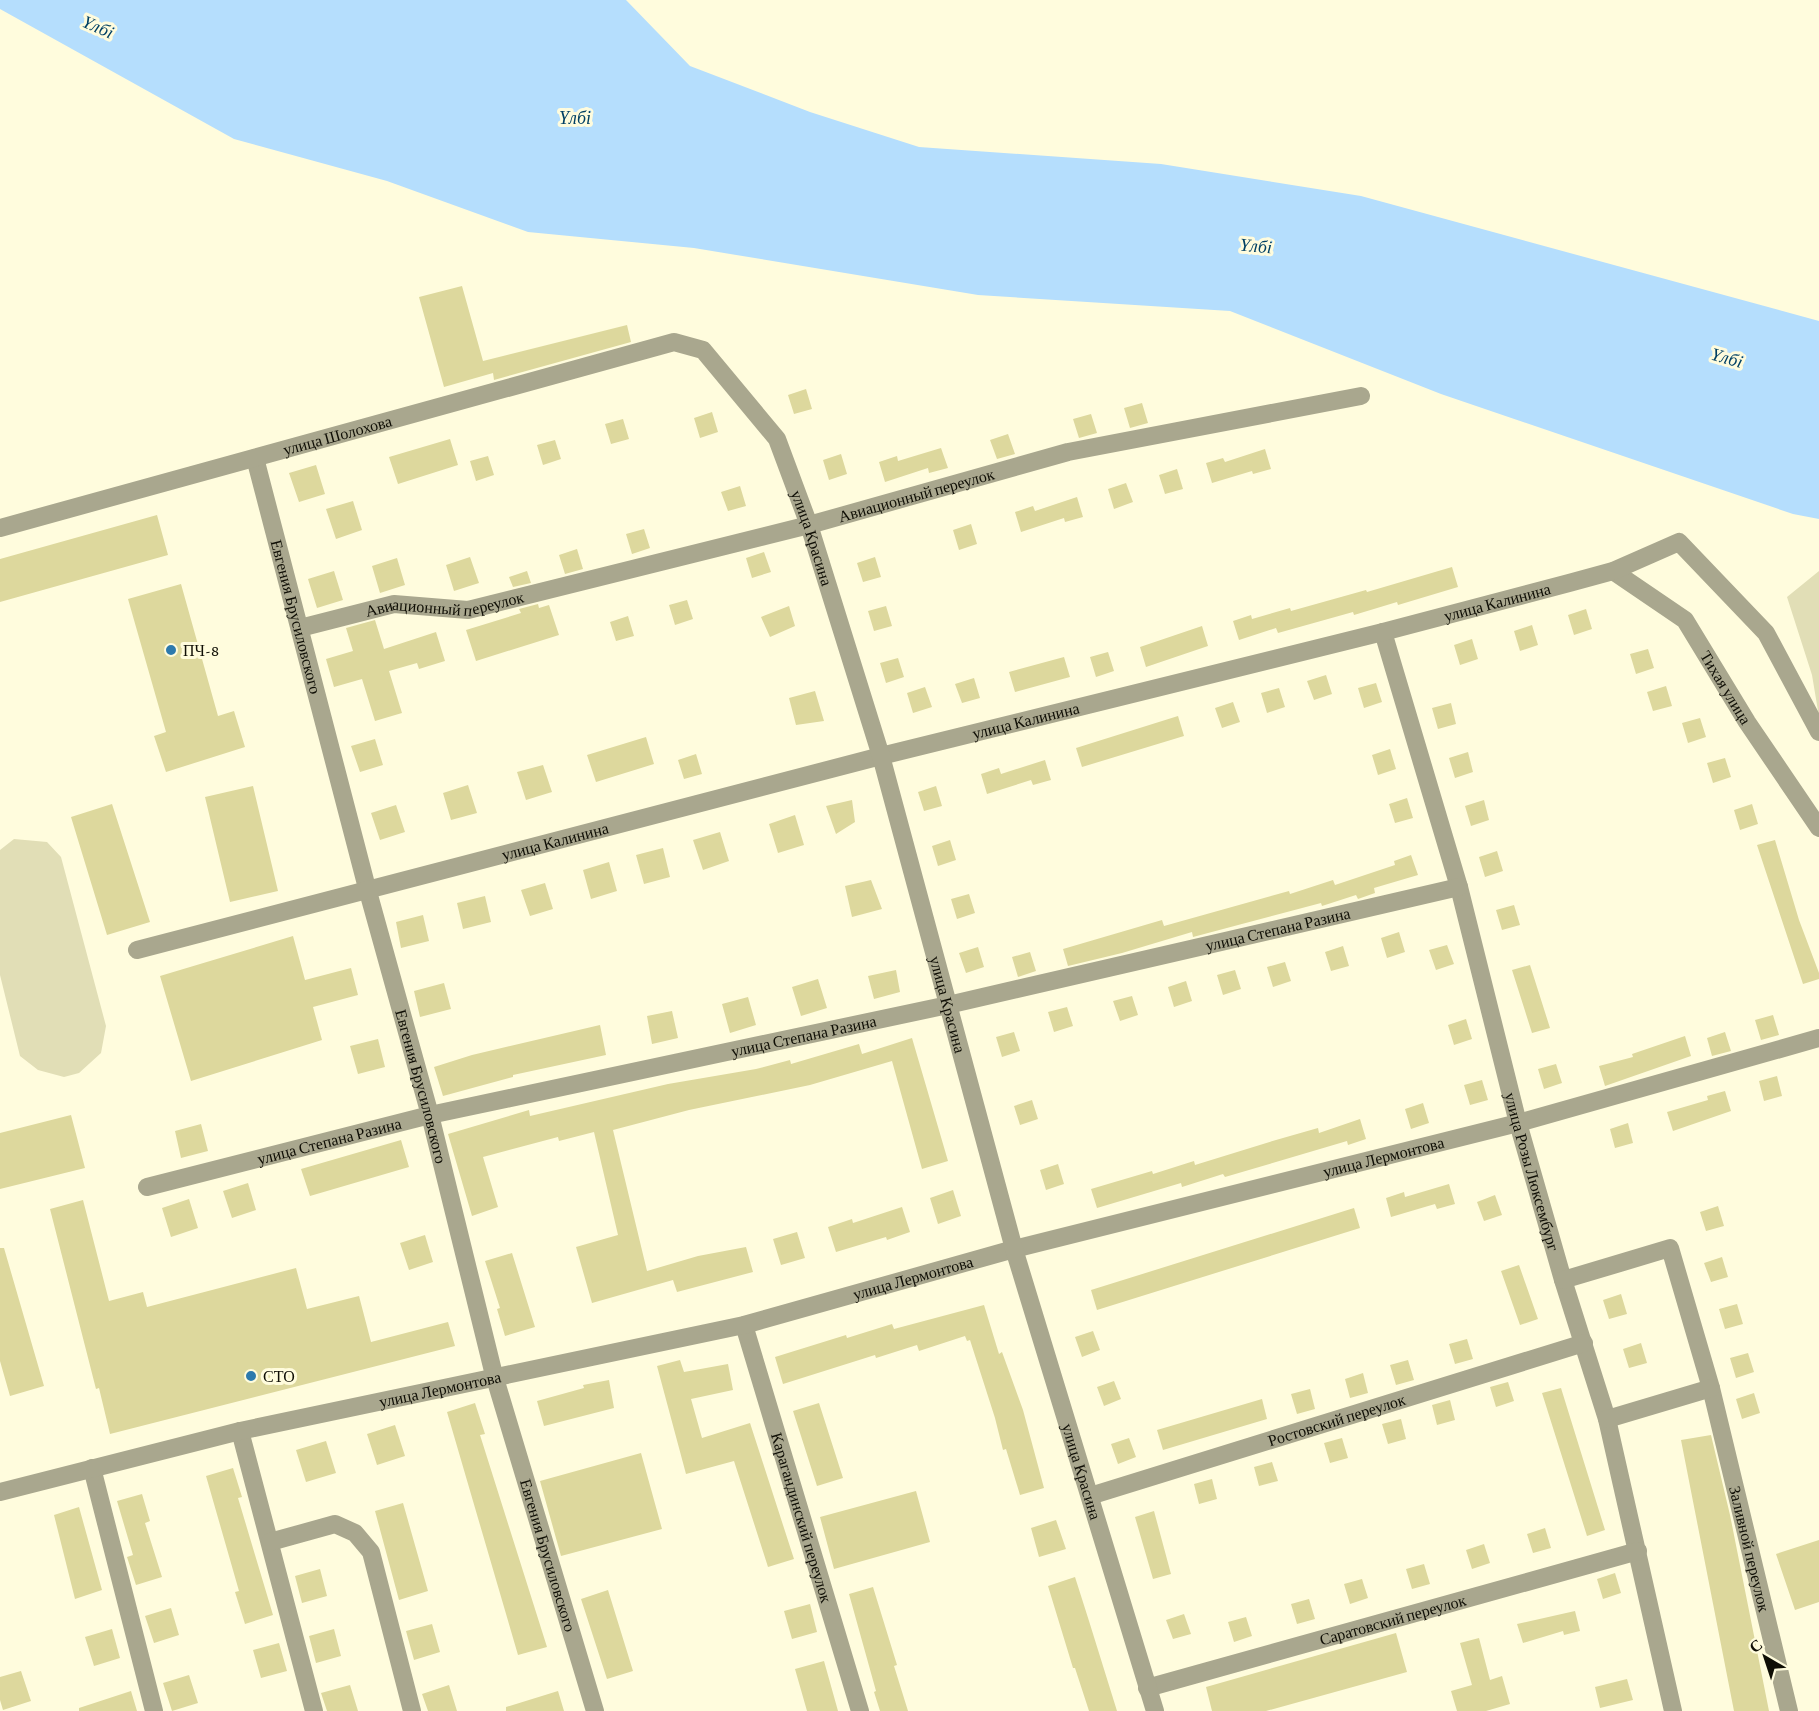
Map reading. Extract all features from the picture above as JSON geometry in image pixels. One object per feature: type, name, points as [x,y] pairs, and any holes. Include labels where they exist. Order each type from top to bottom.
[{"type":"street","name":"улица Шолохова","points":[[0,528],[674,342]]},
{"type":"street","name":"улица Красина","points":[[674,342],[703,350],[777,439],[809,525],[880,756],[1014,1249],[1155,1711]]},
{"type":"street","name":"Авиационный переулок","points":[[300,628],[394,604],[468,610],[809,525],[1068,452],[1360,396]]},
{"type":"street","name":"Евгения Брусиловского","points":[[255,458],[367,888],[430,1115],[494,1375],[595,1711]]},
{"type":"street","name":"улица Калинина","points":[[137,950],[367,888],[880,756],[1383,632],[1612,571],[1679,542],[1766,633],[1819,732]]},
{"type":"street","name":"Тихая улица","points":[[1612,571],[1685,620],[1747,722],[1819,828]]},
{"type":"street","name":"улица Розы Люксембург","points":[[1383,632],[1459,887],[1518,1123],[1563,1280],[1607,1419],[1672,1711]]},
{"type":"street","name":"улица Степана Разина","points":[[147,1187],[430,1115],[948,1005],[1459,887]]},
{"type":"street","name":"улица Лермонтова","points":[[0,1492],[240,1431],[494,1375],[744,1325],[1014,1249],[1518,1123],[1819,1038]]},
{"type":"street","name":"Заливной переулок","points":[[1563,1280],[1670,1248],[1711,1388],[1789,1711]]},
{"type":"street","name":"Карагандинский переулок","points":[[744,1325],[860,1711]]},
{"type":"street","name":"Ростовский переулок","points":[[1090,1496],[1584,1343]]},
{"type":"street","points":[[1607,1419],[1711,1388]]},
{"type":"street","points":[[240,1431],[314,1711]]},
{"type":"street","points":[[92,1468],[154,1711]]},
{"type":"street","points":[[270,1542],[335,1524],[355,1533],[371,1552],[412,1711]]},
{"type":"street","name":"Саратовский переулок","points":[[1147,1688],[1638,1551]]},
{"type":"shaded area","points":[[1819,571],[1819,717],[1812,675],[1787,597]]},
{"type":"shaded area","points":[[14,839],[47,842],[61,857],[106,1026],[101,1053],[79,1073],[64,1077],[38,1070],[20,1056],[0,975],[0,850]]},
{"type":"water","name":"Үлбі","points":[[0,0],[626,0],[690,66],[810,112],[919,147],[1161,164],[1361,196],[1819,321],[1819,519],[1793,514],[1441,394],[1230,311],[978,295],[694,248],[528,232],[387,181],[234,139],[0,9]]},
{"type":"building","points":[[462,286],[483,361],[627,325],[631,342],[494,380],[493,373],[444,387],[419,297]]},
{"type":"building","points":[[806,389],[812,409],[794,414],[788,395]]},
{"type":"building","points":[[1142,403],[1148,423],[1130,428],[1124,408]]},
{"type":"building","points":[[712,412],[718,432],[700,438],[694,418]]},
{"type":"building","points":[[1091,414],[1097,433],[1079,438],[1073,419]]},
{"type":"building","points":[[623,419],[629,439],[611,444],[605,424]]},
{"type":"building","points":[[1008,434],[1015,454],[997,459],[990,440]]},
{"type":"building","points":[[450,439],[458,465],[398,484],[389,457]]},
{"type":"building","points":[[555,440],[561,459],[543,465],[537,445]]},
{"type":"building","points":[[941,448],[948,468],[929,473],[928,468],[885,482],[879,462],[897,456],[898,461]]},
{"type":"building","points":[[1265,449],[1271,469],[1253,474],[1252,471],[1212,483],[1206,463],[1223,458],[1225,462]]},
{"type":"building","points":[[841,454],[847,474],[829,480],[823,460]]},
{"type":"building","points":[[488,456],[494,475],[476,481],[470,461]]},
{"type":"building","points":[[316,465],[325,494],[299,502],[289,473]]},
{"type":"building","points":[[1177,469],[1183,489],[1165,494],[1159,475]]},
{"type":"building","points":[[1126,483],[1133,502],[1114,509],[1108,489]]},
{"type":"building","points":[[740,486],[746,506],[728,511],[721,492]]},
{"type":"building","points":[[1077,497],[1083,517],[1065,522],[1064,518],[1021,532],[1015,512],[1033,506],[1035,511]]},
{"type":"building","points":[[353,501],[362,530],[336,539],[326,509]]},
{"type":"building","points":[[157,515],[168,555],[0,602],[0,559]]},
{"type":"building","points":[[971,524],[977,544],[959,550],[953,530]]},
{"type":"building","points":[[644,529],[650,548],[632,554],[626,534]]},
{"type":"building","points":[[577,549],[583,569],[565,574],[559,555]]},
{"type":"building","points":[[764,552],[771,572],[752,578],[746,558]]},
{"type":"building","points":[[470,557],[479,583],[454,591],[446,565]]},
{"type":"building","points":[[875,557],[881,577],[863,582],[857,563]]},
{"type":"building","points":[[397,558],[405,585],[380,593],[372,566]]},
{"type":"building","points":[[1452,567],[1458,587],[1398,605],[1397,602],[1354,615],[1353,612],[1278,633],[1276,628],[1239,640],[1233,621],[1251,615],[1252,619],[1290,608],[1291,611]]},
{"type":"building","points":[[334,571],[343,600],[317,608],[308,579]]},
{"type":"building","points":[[527,571],[531,583],[513,587],[509,577]]},
{"type":"building","name":"ПЧ-8","points":[[181,584],[218,716],[234,711],[245,747],[166,772],[154,736],[166,732],[128,599]]},
{"type":"building","points":[[687,600],[693,619],[675,625],[669,605]]},
{"type":"building","points":[[538,604],[539,608],[549,605],[559,635],[476,661],[466,630],[521,613],[519,609]]},
{"type":"building","points":[[789,606],[795,626],[770,637],[761,617]]},
{"type":"building","points":[[886,606],[892,626],[874,631],[868,611]]},
{"type":"building","points":[[1586,609],[1592,629],[1574,635],[1568,615]]},
{"type":"building","points":[[628,616],[634,636],[616,641],[610,622]]},
{"type":"building","points":[[375,620],[384,649],[436,632],[445,661],[419,669],[417,663],[389,671],[402,713],[375,721],[362,679],[334,687],[326,659],[353,651],[346,628]]},
{"type":"building","points":[[1532,625],[1538,645],[1520,651],[1514,631]]},
{"type":"building","points":[[1202,626],[1208,646],[1146,667],[1140,647]]},
{"type":"building","points":[[1472,639],[1478,659],[1460,665],[1454,645]]},
{"type":"building","points":[[1648,649],[1654,668],[1636,674],[1630,654]]},
{"type":"building","points":[[1108,652],[1114,671],[1096,677],[1090,657]]},
{"type":"building","points":[[1064,657],[1070,677],[1015,692],[1009,672]]},
{"type":"building","points":[[898,658],[904,677],[886,683],[880,663]]},
{"type":"building","points":[[1326,675],[1332,694],[1314,700],[1307,681]]},
{"type":"building","points":[[974,678],[980,698],[962,703],[955,684]]},
{"type":"building","points":[[1376,683],[1382,702],[1364,708],[1358,688]]},
{"type":"building","points":[[1666,686],[1672,706],[1653,711],[1647,692]]},
{"type":"building","points":[[925,687],[932,707],[913,713],[907,693]]},
{"type":"building","points":[[1279,688],[1285,707],[1267,713],[1261,693]]},
{"type":"building","points":[[815,691],[824,721],[796,725],[789,698]]},
{"type":"building","points":[[1233,702],[1240,722],[1222,728],[1215,708]]},
{"type":"building","points":[[1451,703],[1456,724],[1438,729],[1432,708]]},
{"type":"building","points":[[1178,716],[1184,736],[1082,767],[1076,748]]},
{"type":"building","points":[[1700,718],[1706,737],[1688,743],[1682,723]]},
{"type":"building","points":[[646,737],[654,764],[596,782],[587,755]]},
{"type":"building","points":[[375,739],[383,765],[360,772],[351,746]]},
{"type":"building","points":[[1390,749],[1396,769],[1378,775],[1372,755]]},
{"type":"building","points":[[1468,752],[1473,772],[1455,778],[1449,758]]},
{"type":"building","points":[[696,754],[702,774],[684,779],[678,760]]},
{"type":"building","points":[[1725,758],[1731,777],[1713,783],[1707,763]]},
{"type":"building","points":[[1045,760],[1051,780],[1033,785],[1031,780],[987,794],[981,774],[999,768],[1001,774]]},
{"type":"building","points":[[543,765],[552,792],[526,800],[517,772]]},
{"type":"building","points":[[468,785],[477,813],[451,820],[443,793]]},
{"type":"building","points":[[253,786],[278,891],[230,902],[205,797]]},
{"type":"building","points":[[936,786],[942,806],[924,811],[918,792]]},
{"type":"building","points":[[1407,798],[1413,818],[1395,823],[1389,804]]},
{"type":"building","points":[[852,800],[855,822],[836,834],[826,806]]},
{"type":"building","points":[[1484,800],[1489,820],[1471,826],[1465,806]]},
{"type":"building","points":[[112,804],[150,922],[107,935],[71,817]]},
{"type":"building","points":[[1752,804],[1758,824],[1740,830],[1734,810]]},
{"type":"building","points":[[396,805],[405,832],[380,840],[371,813]]},
{"type":"building","points":[[795,815],[804,845],[778,853],[769,824]]},
{"type":"building","points":[[720,832],[729,861],[703,870],[693,840]]},
{"type":"building","points":[[950,840],[956,860],[938,866],[932,846]]},
{"type":"building","points":[[1775,840],[1799,920],[1819,973],[1819,979],[1803,984],[1757,845]]},
{"type":"building","points":[[663,848],[670,877],[644,884],[636,855]]},
{"type":"building","points":[[1497,851],[1503,871],[1485,877],[1479,857]]},
{"type":"building","points":[[1411,855],[1418,875],[1374,888],[1375,893],[1358,899],[1356,895],[1322,906],[1321,903],[1193,937],[1192,932],[1068,966],[1063,949],[1162,920],[1164,926],[1289,891],[1290,894],[1333,880],[1335,885],[1395,865],[1394,861]]},
{"type":"building","points":[[609,862],[617,891],[591,899],[583,870]]},
{"type":"building","points":[[871,880],[882,909],[852,917],[845,886]]},
{"type":"building","points":[[545,883],[553,909],[530,916],[521,890]]},
{"type":"building","points":[[969,894],[975,913],[957,919],[951,899]]},
{"type":"building","points":[[485,896],[491,922],[463,929],[457,903]]},
{"type":"building","points":[[1514,905],[1520,925],[1502,930],[1496,910]]},
{"type":"building","points":[[423,915],[429,941],[401,948],[396,922]]},
{"type":"building","points":[[1399,932],[1405,952],[1387,958],[1381,938]]},
{"type":"building","points":[[293,936],[305,980],[351,968],[358,995],[313,1007],[322,1040],[191,1081],[160,976]]},
{"type":"building","points":[[1447,945],[1454,964],[1436,970],[1429,950]]},
{"type":"building","points":[[1343,946],[1349,966],[1331,971],[1325,952]]},
{"type":"building","points":[[978,947],[984,967],[966,973],[959,953]]},
{"type":"building","points":[[1030,952],[1036,971],[1018,977],[1012,957]]},
{"type":"building","points":[[1285,962],[1291,981],[1273,987],[1267,967]]},
{"type":"building","points":[[1530,965],[1550,1028],[1532,1033],[1512,970]]},
{"type":"building","points":[[896,970],[900,992],[874,999],[868,976]]},
{"type":"building","points":[[1235,970],[1241,989],[1223,995],[1217,975]]},
{"type":"building","points":[[818,979],[827,1008],[801,1016],[792,987]]},
{"type":"building","points":[[1186,981],[1192,1001],[1174,1007],[1168,987]]},
{"type":"building","points":[[444,983],[451,1009],[420,1017],[414,991]]},
{"type":"building","points":[[1132,996],[1138,1015],[1120,1021],[1113,1001]]},
{"type":"building","points":[[748,997],[756,1025],[730,1033],[722,1004]]},
{"type":"building","points":[[1067,1007],[1073,1026],[1054,1032],[1048,1012]]},
{"type":"building","points":[[672,1011],[678,1038],[652,1044],[647,1016]]},
{"type":"building","points":[[1773,1015],[1779,1035],[1761,1040],[1755,1020]]},
{"type":"building","points":[[1466,1019],[1472,1039],[1454,1045],[1448,1025]]},
{"type":"building","points":[[600,1025],[606,1055],[513,1075],[513,1077],[443,1096],[434,1067],[472,1055]]},
{"type":"building","points":[[1014,1032],[1020,1051],[1002,1057],[996,1037]]},
{"type":"building","points":[[1725,1032],[1731,1051],[1712,1056],[1707,1038]]},
{"type":"building","points":[[1685,1036],[1691,1056],[1605,1086],[1599,1066],[1633,1057],[1632,1054]]},
{"type":"building","points":[[912,1038],[948,1161],[922,1169],[892,1061],[810,1085],[689,1110],[613,1130],[647,1271],[698,1256],[746,1247],[753,1272],[677,1292],[673,1280],[592,1303],[576,1247],[618,1235],[594,1132],[559,1141],[558,1137],[483,1157],[498,1207],[472,1216],[448,1134],[529,1110],[530,1116],[668,1084],[756,1069],[790,1060],[791,1064],[859,1044],[862,1054]]},
{"type":"building","points":[[378,1039],[385,1067],[358,1074],[350,1046]]},
{"type":"building","points":[[1556,1064],[1562,1083],[1544,1089],[1538,1069]]},
{"type":"building","points":[[1777,1076],[1782,1096],[1764,1101],[1759,1081]]},
{"type":"building","points":[[1482,1080],[1488,1100],[1470,1105],[1464,1085]]},
{"type":"building","points":[[1725,1091],[1731,1111],[1673,1131],[1667,1112],[1708,1100],[1707,1096]]},
{"type":"building","points":[[1032,1100],[1038,1119],[1020,1125],[1014,1106]]},
{"type":"building","points":[[1423,1103],[1429,1123],[1411,1129],[1405,1109]]},
{"type":"building","points":[[71,1115],[85,1168],[0,1189],[0,1133]]},
{"type":"building","points":[[1360,1119],[1366,1139],[1348,1145],[1347,1141],[1225,1177],[1223,1174],[1182,1187],[1181,1183],[1097,1208],[1091,1189],[1194,1161],[1195,1165],[1318,1128],[1319,1133]]},
{"type":"building","points":[[1628,1123],[1633,1143],[1615,1148],[1610,1129]]},
{"type":"building","points":[[201,1124],[208,1151],[181,1158],[175,1131]]},
{"type":"building","points":[[401,1140],[409,1167],[310,1196],[301,1169]]},
{"type":"building","points":[[1058,1164],[1064,1184],[1046,1190],[1040,1170]]},
{"type":"building","points":[[248,1183],[256,1210],[232,1218],[223,1191]]},
{"type":"building","points":[[1449,1184],[1455,1204],[1437,1209],[1435,1204],[1391,1217],[1386,1198],[1404,1192],[1405,1197]]},
{"type":"building","points":[[953,1190],[961,1216],[938,1224],[930,1198]]},
{"type":"building","points":[[1495,1195],[1502,1215],[1484,1221],[1477,1202]]},
{"type":"building","points":[[189,1199],[198,1228],[171,1237],[162,1208]]},
{"type":"building","points":[[83,1200],[109,1301],[143,1292],[147,1307],[296,1268],[307,1309],[359,1296],[371,1342],[448,1322],[455,1346],[110,1434],[99,1388],[96,1389],[50,1209]]},
{"type":"building","points":[[1718,1206],[1724,1226],[1706,1231],[1700,1212]]},
{"type":"building","points":[[902,1207],[910,1232],[836,1252],[828,1227],[852,1219],[853,1223]]},
{"type":"building","points":[[1354,1208],[1360,1228],[1097,1310],[1091,1290]]},
{"type":"building","points":[[797,1232],[805,1258],[781,1265],[773,1239]]},
{"type":"building","points":[[425,1235],[433,1262],[409,1270],[400,1243]]},
{"type":"building","points":[[0,1248],[4,1248],[44,1386],[10,1396],[0,1361]]},
{"type":"building","points":[[512,1253],[535,1327],[505,1336],[497,1309],[500,1308],[485,1261]]},
{"type":"building","points":[[1722,1257],[1728,1277],[1711,1282],[1704,1263]]},
{"type":"building","points":[[1519,1265],[1538,1319],[1520,1325],[1501,1271]]},
{"type":"building","points":[[1621,1294],[1627,1314],[1609,1319],[1603,1300]]},
{"type":"building","points":[[1737,1304],[1743,1324],[1725,1329],[1719,1309]]},
{"type":"building","points":[[984,1305],[999,1354],[1002,1352],[1023,1410],[1044,1488],[1020,1495],[1006,1449],[1003,1450],[970,1340],[967,1341],[965,1336],[919,1351],[917,1345],[876,1358],[875,1355],[783,1384],[775,1357],[846,1335],[847,1338],[892,1324],[894,1329]]},
{"type":"building","points":[[1093,1331],[1100,1350],[1082,1357],[1075,1337]]},
{"type":"building","points":[[1467,1339],[1473,1359],[1455,1364],[1449,1344]]},
{"type":"building","points":[[1641,1343],[1647,1363],[1629,1368],[1623,1349]]},
{"type":"building","points":[[1748,1353],[1754,1372],[1736,1378],[1730,1358]]},
{"type":"building","points":[[680,1360],[684,1372],[728,1364],[733,1390],[691,1399],[702,1438],[750,1423],[794,1559],[768,1567],[734,1461],[686,1474],[657,1366]]},
{"type":"building","points":[[1408,1360],[1414,1380],[1396,1385],[1390,1365]]},
{"type":"building","points":[[1363,1373],[1368,1393],[1350,1398],[1345,1379]]},
{"type":"building","points":[[609,1380],[614,1408],[544,1426],[537,1401],[584,1388],[583,1385]]},
{"type":"building","points":[[1114,1381],[1121,1399],[1104,1406],[1097,1387]]},
{"type":"building","points":[[1508,1382],[1514,1401],[1496,1407],[1490,1387]]},
{"type":"building","points":[[1561,1388],[1605,1530],[1587,1536],[1542,1393]]},
{"type":"building","points":[[1310,1389],[1315,1409],[1297,1414],[1291,1394]]},
{"type":"building","points":[[1754,1393],[1760,1413],[1742,1419],[1736,1399]]},
{"type":"building","points":[[1262,1399],[1267,1419],[1163,1450],[1157,1430]]},
{"type":"building","points":[[1450,1400],[1455,1420],[1437,1425],[1432,1405]]},
{"type":"building","points":[[475,1403],[485,1434],[480,1435],[547,1647],[518,1655],[447,1412]]},
{"type":"building","points":[[819,1403],[843,1478],[817,1486],[793,1411]]},
{"type":"building","points":[[1401,1419],[1406,1439],[1388,1444],[1382,1424]]},
{"type":"building","points":[[395,1425],[405,1456],[377,1465],[367,1434]]},
{"type":"building","points":[[1711,1435],[1730,1515],[1769,1711],[1734,1711],[1681,1440]]},
{"type":"building","points":[[1129,1438],[1136,1457],[1118,1464],[1111,1444]]},
{"type":"building","points":[[1342,1438],[1348,1458],[1330,1463],[1324,1443]]},
{"type":"building","points":[[326,1441],[336,1473],[306,1482],[296,1450]]},
{"type":"building","points":[[641,1453],[662,1529],[561,1556],[540,1481]]},
{"type":"building","points":[[1272,1462],[1278,1481],[1259,1486],[1254,1467]]},
{"type":"building","points":[[233,1468],[242,1497],[238,1498],[273,1615],[245,1624],[235,1592],[239,1591],[206,1476]]},
{"type":"building","points":[[1212,1479],[1217,1499],[1199,1504],[1194,1484]]},
{"type":"building","points":[[916,1491],[930,1542],[834,1569],[820,1517]]},
{"type":"building","points":[[142,1494],[150,1521],[145,1523],[162,1577],[136,1585],[127,1557],[133,1555],[117,1501]]},
{"type":"building","points":[[403,1503],[428,1591],[399,1600],[375,1511]]},
{"type":"building","points":[[79,1507],[102,1590],[75,1599],[54,1515]]},
{"type":"building","points":[[1154,1511],[1171,1574],[1153,1579],[1135,1517]]},
{"type":"building","points":[[1056,1520],[1066,1549],[1039,1557],[1031,1528]]},
{"type":"building","points":[[1545,1528],[1551,1548],[1533,1553],[1527,1534]]},
{"type":"building","points":[[1819,1540],[1819,1602],[1795,1610],[1776,1554]]},
{"type":"building","points":[[1484,1544],[1490,1563],[1472,1569],[1466,1550]]},
{"type":"building","points":[[1424,1564],[1430,1584],[1412,1589],[1406,1569]]},
{"type":"building","points":[[320,1569],[327,1596],[302,1603],[295,1576]]},
{"type":"building","points":[[1615,1573],[1621,1593],[1603,1599],[1597,1579]]},
{"type":"building","points":[[1075,1577],[1117,1711],[1089,1711],[1075,1668],[1073,1668],[1048,1586]]},
{"type":"building","points":[[1362,1579],[1368,1598],[1350,1604],[1344,1584]]},
{"type":"building","points":[[873,1587],[897,1665],[894,1666],[908,1711],[880,1711],[874,1692],[876,1691],[849,1594]]},
{"type":"building","points":[[608,1590],[633,1671],[607,1679],[581,1599]]},
{"type":"building","points":[[1309,1599],[1315,1619],[1297,1624],[1291,1604]]},
{"type":"building","points":[[810,1604],[817,1632],[792,1639],[784,1611]]},
{"type":"building","points":[[171,1608],[179,1635],[154,1643],[145,1616]]},
{"type":"building","points":[[1575,1611],[1580,1631],[1564,1635],[1563,1631],[1523,1643],[1517,1624]]},
{"type":"building","points":[[1184,1614],[1191,1634],[1173,1639],[1166,1620]]},
{"type":"building","points":[[1246,1617],[1252,1636],[1234,1642],[1228,1622]]},
{"type":"building","points":[[432,1624],[440,1652],[414,1660],[406,1631]]},
{"type":"building","points":[[112,1629],[120,1658],[94,1666],[85,1637]]},
{"type":"building","points":[[334,1629],[341,1656],[316,1663],[309,1636]]},
{"type":"building","points":[[1396,1633],[1407,1672],[1266,1711],[1212,1711],[1206,1687]]},
{"type":"building","points":[[1479,1638],[1490,1680],[1502,1676],[1510,1704],[1486,1711],[1457,1711],[1451,1691],[1472,1685],[1460,1643]]},
{"type":"building","points":[[279,1643],[287,1671],[261,1678],[253,1650]]},
{"type":"building","points":[[824,1661],[838,1711],[807,1711],[795,1669]]},
{"type":"building","points":[[21,1671],[31,1701],[3,1710],[0,1700],[0,1677]]},
{"type":"building","points":[[189,1675],[198,1703],[172,1711],[163,1683]]},
{"type":"building","points":[[1627,1679],[1633,1700],[1600,1708],[1595,1687]]},
{"type":"building","points":[[350,1685],[358,1711],[327,1711],[321,1693]]},
{"type":"building","points":[[449,1685],[457,1711],[428,1711],[422,1694]]},
{"type":"building","points":[[131,1691],[137,1711],[79,1711],[79,1708]]},
{"type":"building","points":[[558,1691],[564,1711],[506,1711],[506,1707]]},
{"type":"place","name":"ПЧ-8","points":[[171,650]]},
{"type":"place","name":"СТО","points":[[251,1376]]}]
